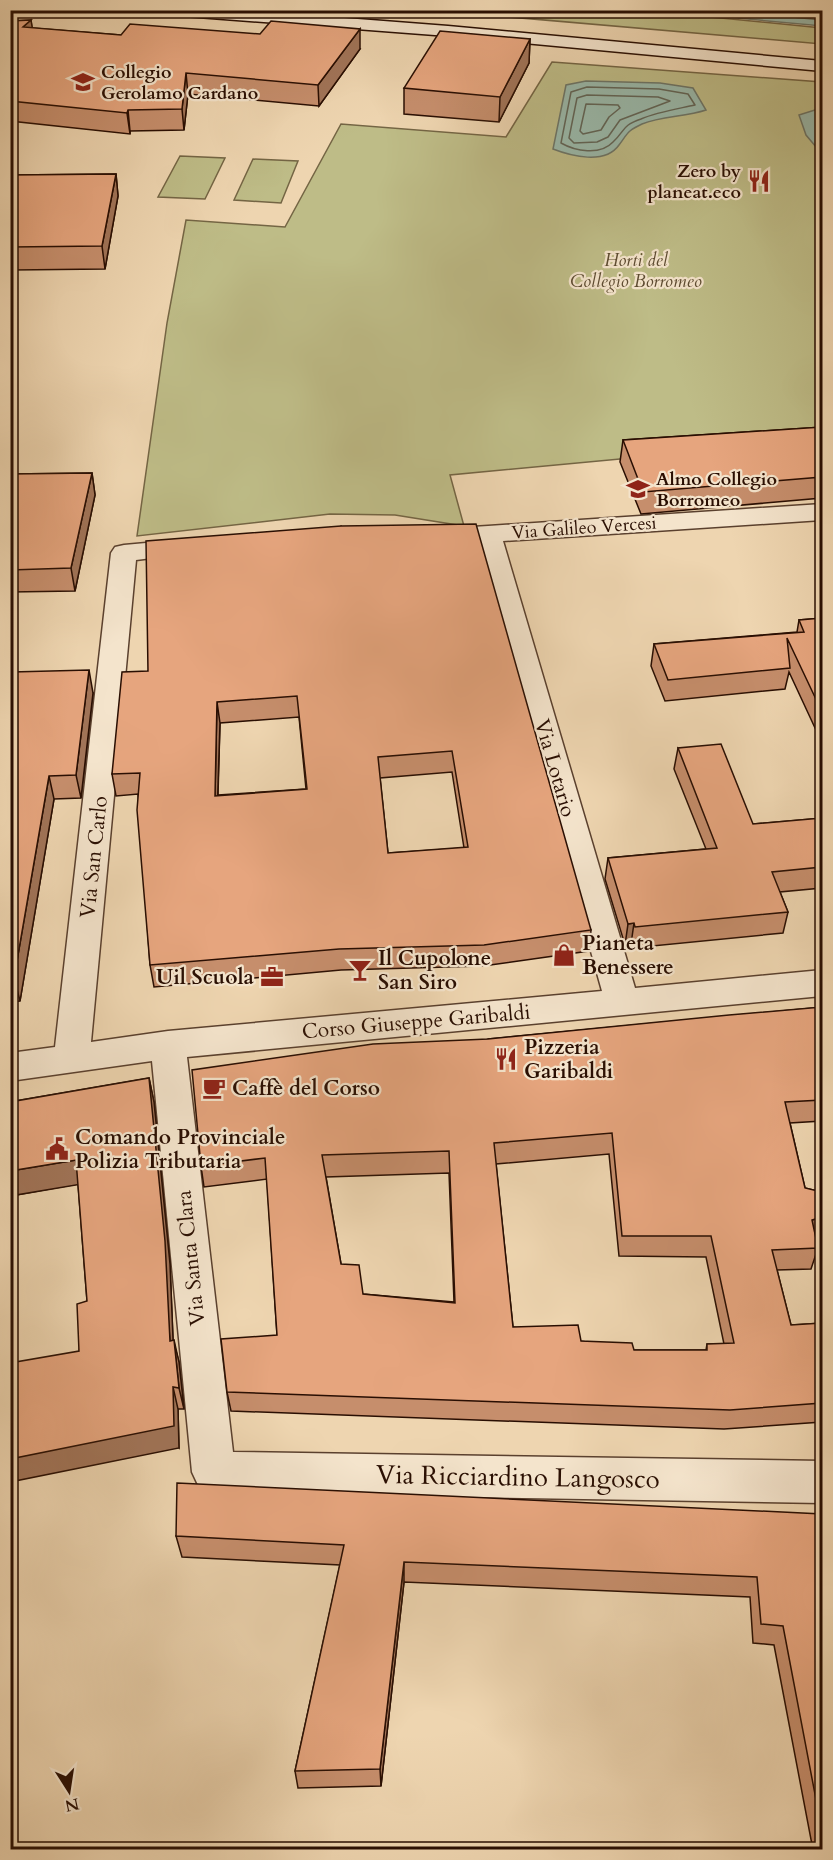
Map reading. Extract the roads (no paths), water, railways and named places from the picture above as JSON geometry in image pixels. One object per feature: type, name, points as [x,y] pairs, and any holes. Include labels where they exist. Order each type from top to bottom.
[{"type":"street","points":[[171,10],[448,32],[822,66]]},
{"type":"street","name":"Via Galileo Vercesi","points":[[409,535],[488,534],[822,512]]},
{"type":"street","name":"Via Lotario","points":[[488,534],[622,1002]]},
{"type":"street","name":"Via San Carlo","points":[[72,1058],[124,553],[215,546]]},
{"type":"street","name":"Corso Giuseppe Garibaldi","points":[[10,1067],[168,1045],[822,983]]},
{"type":"street","name":"Via Santa Clara","points":[[168,1045],[214,1472]]},
{"type":"street","name":"Via Ricciardino Langosco","points":[[214,1472],[822,1482]]},
{"type":"water","points":[[661,11],[822,11],[822,26]]},
{"type":"water","points":[[586,81],[660,83],[693,88],[706,110],[642,124],[626,135],[613,151],[605,155],[578,156],[553,149],[566,85]]},
{"type":"water","points":[[822,109],[822,154],[806,135],[799,115]]},
{"type":"place","name":"Collegio Gerolamo Cardano","points":[[83,82]]},
{"type":"place","name":"Zero by planeat.eco","points":[[759,181]]},
{"type":"place","name":"Almo Collegio Borromeo","points":[[638,489]]},
{"type":"place","name":"Pianeta Benessere","points":[[564,955]]},
{"type":"place","name":"Il Cupolone San Siro","points":[[360,970]]},
{"type":"place","name":"Uil Scuola","points":[[272,977]]},
{"type":"place","name":"Pizzeria Garibaldi","points":[[506,1059]]},
{"type":"place","name":"Caffè del Corso","points":[[214,1088]]},
{"type":"place","name":"Comando Provinciale Polizia Tributaria","points":[[57,1149]]},
{"type":"park label","name":"Horti del Collegio Borromeo","points":[[636,270]]}]
